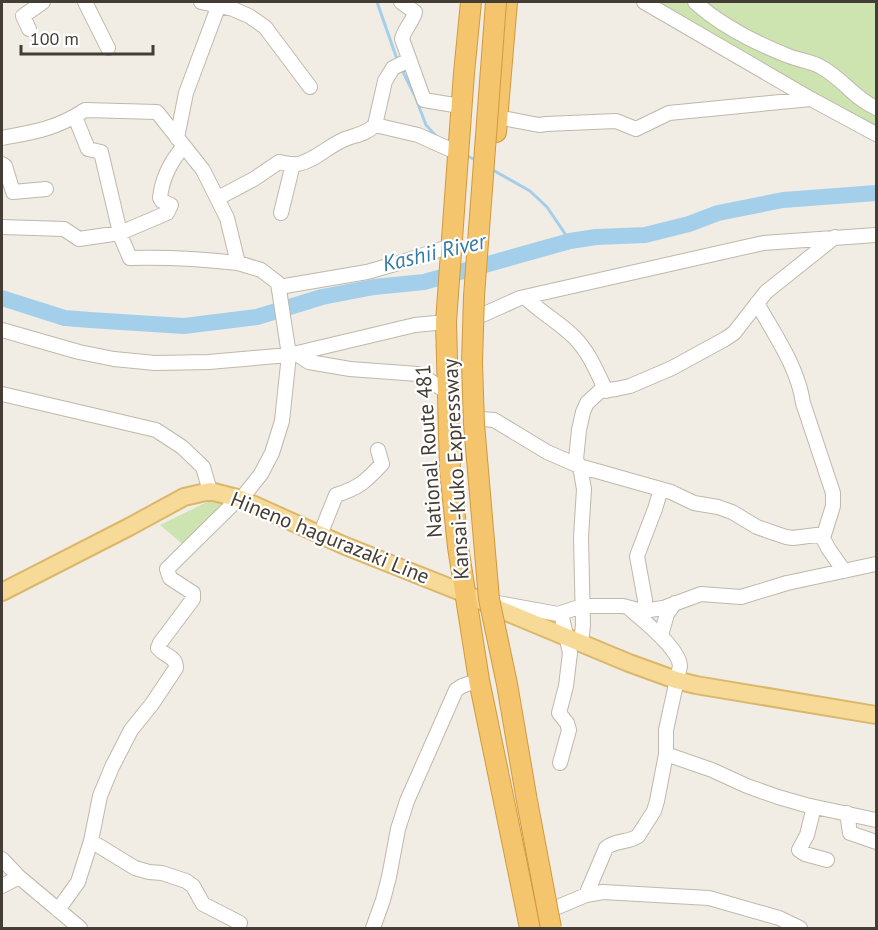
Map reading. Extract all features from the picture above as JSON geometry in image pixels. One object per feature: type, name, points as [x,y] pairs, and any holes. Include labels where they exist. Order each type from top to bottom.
[{"type":"highway","name":"National Route 481","points":[[471,2],[446,322],[450,470],[479,680],[530,928]]},
{"type":"highway","name":"Kansai-Kuko Expressway","points":[[483,2],[465,245],[460,423],[470,536],[484,630],[538,928]]},
{"type":"highway","name":"Kansai-Kuko Expressway","points":[[496,2],[474,296],[472,363],[474,424],[489,599],[507,684],[526,801],[551,928]]},
{"type":"highway","points":[[507,2],[482,315],[481,419],[487,532],[509,672],[557,928]]},
{"type":"main road","name":"Hineno hagurazaki Line","points":[[2,592],[184,497],[210,491],[239,499],[320,535],[499,606],[629,663],[676,680],[876,715]]},
{"type":"street","points":[[29,29],[23,16],[43,2]]},
{"type":"street","points":[[85,2],[108,48]]},
{"type":"street","points":[[201,2],[219,4],[233,9],[265,27],[310,87]]},
{"type":"street","points":[[401,2],[415,12],[402,39],[424,100],[454,105]]},
{"type":"street","points":[[644,2],[876,134]]},
{"type":"street","points":[[695,2],[709,14],[763,46],[821,66],[866,104],[876,108]]},
{"type":"street","points":[[2,227],[64,229],[79,239],[120,233],[167,213],[171,205],[159,198],[161,188],[180,142],[180,118],[186,93],[219,4]]},
{"type":"street","points":[[218,198],[254,179],[279,162],[296,165],[345,139],[370,131],[375,125],[385,81],[393,68],[410,60]]},
{"type":"street","points":[[508,119],[539,125],[616,121],[636,129],[669,113],[811,99]]},
{"type":"street","points":[[2,138],[48,129],[85,110],[157,112],[203,170],[227,218],[238,262]]},
{"type":"street","points":[[58,910],[78,882],[91,841],[100,796],[112,767],[131,730],[176,668],[176,662],[158,648],[193,599],[194,593],[170,578],[167,569],[239,499],[261,474],[272,453],[282,421],[292,354],[278,283],[261,270],[238,262],[207,259],[130,258],[120,233],[101,152],[88,149],[75,117]]},
{"type":"street","points":[[375,125],[418,135],[458,153]]},
{"type":"street","points":[[2,164],[14,192],[46,189]]},
{"type":"street","points":[[281,213],[293,164]]},
{"type":"street","points":[[482,315],[525,297],[763,243],[876,235]]},
{"type":"street","points":[[560,763],[569,730],[567,723],[559,713],[566,686],[570,653],[574,640],[583,625],[581,537],[584,489],[576,459],[579,430],[587,403],[600,392],[630,386],[672,368],[734,333],[766,292],[835,237]]},
{"type":"street","points":[[279,287],[366,272],[451,246]]},
{"type":"street","points":[[525,297],[573,336],[585,350],[606,391]]},
{"type":"street","points":[[757,303],[791,364],[829,477],[833,506],[823,538],[844,571]]},
{"type":"street","points":[[2,330],[114,360],[155,363],[209,362],[292,354],[416,325],[446,322]]},
{"type":"street","points":[[292,354],[309,362],[350,369],[418,374],[448,393]]},
{"type":"street","points":[[2,394],[156,430],[182,447],[203,467],[210,491]]},
{"type":"street","points":[[481,419],[494,420],[547,452],[579,466],[671,492],[694,503],[718,507],[732,512],[757,527],[786,537],[824,534]]},
{"type":"street","points":[[320,535],[336,495],[367,481],[382,464],[378,450]]},
{"type":"street","points":[[645,610],[637,556],[661,489]]},
{"type":"street","points":[[499,606],[558,614],[582,606],[622,606],[638,610],[663,608],[701,594],[741,597],[787,583],[876,564]]},
{"type":"street","points":[[661,635],[667,614],[675,603]]},
{"type":"street","points":[[586,895],[606,848],[611,843],[638,836],[654,811],[662,782],[666,754],[666,730],[679,660],[661,635],[628,608]]},
{"type":"street","points":[[561,613],[574,640]]},
{"type":"street","points":[[377,928],[398,829],[412,790],[456,690],[479,680]]},
{"type":"street","points":[[666,754],[757,790],[814,807],[876,820]]},
{"type":"street","points":[[814,807],[807,836],[799,850],[826,860]]},
{"type":"street","points":[[847,813],[850,833],[876,842]]},
{"type":"street","points":[[91,841],[135,867],[149,872],[162,873],[186,882],[193,886],[203,904],[240,923]]},
{"type":"street","points":[[2,859],[19,877],[80,928]]},
{"type":"street","points":[[2,886],[19,877]]},
{"type":"street","points":[[553,909],[586,895],[603,892],[709,897],[779,918],[800,928]]},
{"type":"green space","points":[[651,2],[876,2],[876,128]]},
{"type":"green space","points":[[213,499],[230,507],[186,547],[160,525]]},
{"type":"waterway","points":[[377,2],[398,62]]},
{"type":"waterway","points":[[401,68],[426,125],[436,136]]},
{"type":"waterway","points":[[464,154],[477,161]]},
{"type":"waterway","points":[[491,169],[530,191],[547,207],[570,241]]},
{"type":"waterway","name":"Kashii River","points":[[2,298],[65,318],[184,326],[257,317],[322,297],[374,287],[424,282],[570,241],[596,237],[645,235],[689,224],[718,213],[783,200],[876,193]]}]
